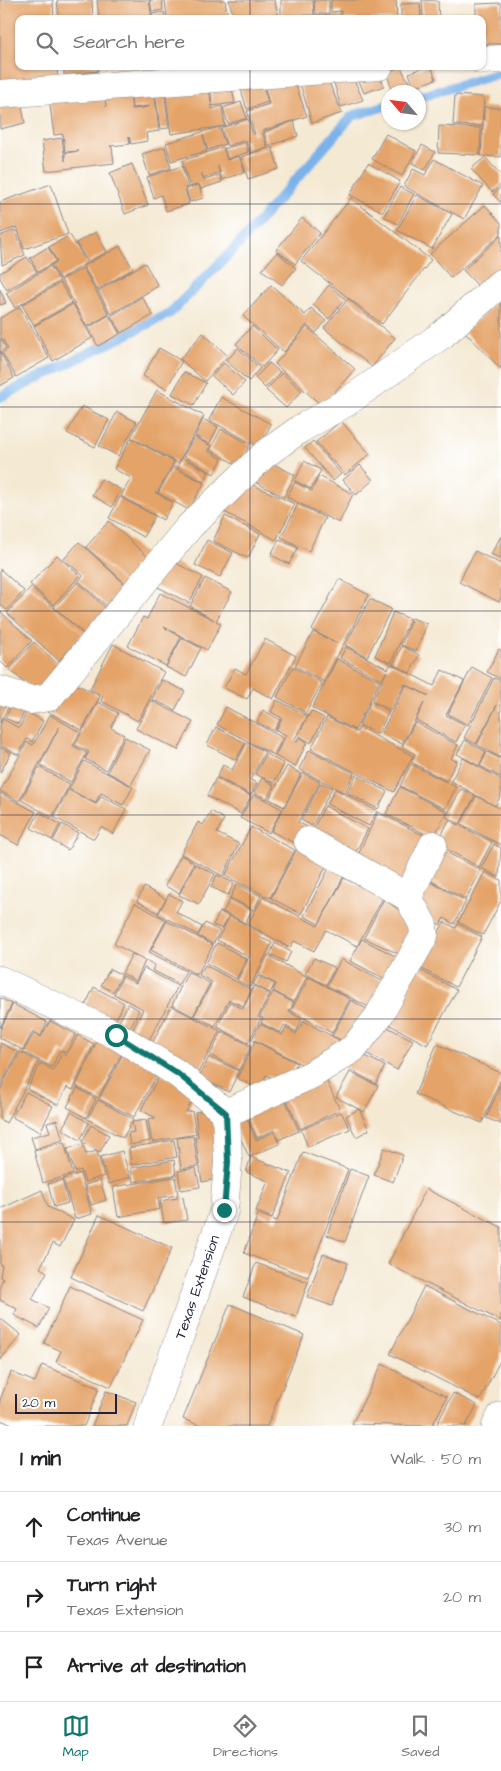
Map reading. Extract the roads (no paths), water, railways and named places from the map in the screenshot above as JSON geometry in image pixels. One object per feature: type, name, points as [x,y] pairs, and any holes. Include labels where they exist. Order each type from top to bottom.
[{"type":"street","points":[[486,60],[501,59]]},
{"type":"street","points":[[0,94],[325,70]]},
{"type":"street","points":[[0,690],[30,700],[49,697],[189,527],[264,455],[300,429],[347,402],[443,334],[501,283]]},
{"type":"street","points":[[0,980],[116,1035],[178,1074],[226,1113],[311,1075],[354,1048],[378,1017],[424,936],[423,925],[408,897],[308,841]]},
{"type":"street","points":[[408,897],[432,845]]},
{"type":"street","name":"Texas Extension","points":[[148,1426],[224,1210],[228,1162],[226,1113]]},
{"type":"street","points":[[496,1426],[501,1416]]},
{"type":"waterway","points":[[426,95],[501,73]]},
{"type":"waterway","points":[[0,397],[170,313],[238,245],[352,116],[381,107]]}]
